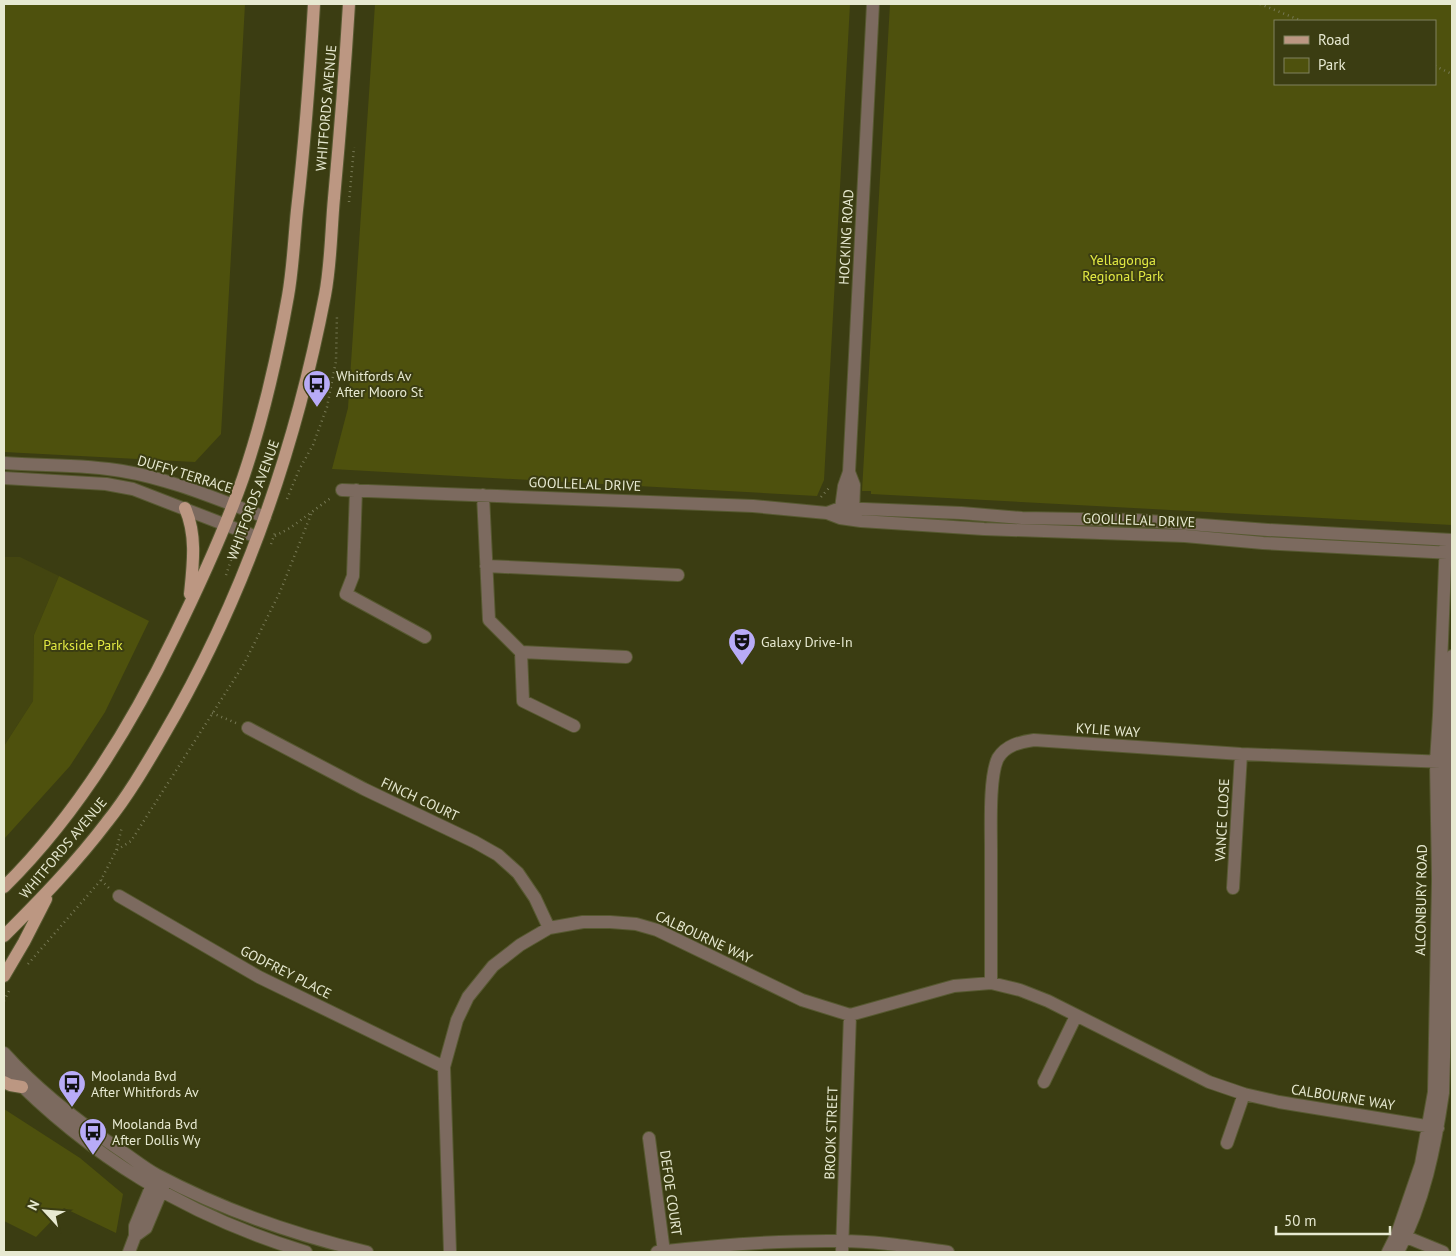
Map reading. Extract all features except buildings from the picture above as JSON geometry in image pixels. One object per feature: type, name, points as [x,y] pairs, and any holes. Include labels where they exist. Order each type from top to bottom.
[{"type":"main road","name":"WHITFORDS AVENUE","points":[[4,887],[77,802],[117,742],[152,681],[189,606],[226,525],[243,477],[262,415],[276,359],[289,293],[304,144],[314,4]]},
{"type":"main road","name":"WHITFORDS AVENUE","points":[[4,936],[52,888],[108,821],[148,761],[203,665],[231,604],[265,517],[297,420],[326,292],[345,74],[349,4]]},
{"type":"main road","points":[[185,508],[190,520],[194,558],[189,606]]},
{"type":"main road","points":[[4,976],[52,888]]},
{"type":"main road","points":[[4,1082],[22,1087]]},
{"type":"street","name":"HOCKING ROAD","points":[[847,514],[844,486],[849,472],[873,4]]},
{"type":"street","name":"DUFFY TERRACE","points":[[4,464],[86,467],[121,471],[145,476],[265,517]]},
{"type":"street","points":[[4,478],[119,486],[133,489],[257,537]]},
{"type":"street","name":"GOOLLELAL DRIVE","points":[[342,490],[743,505],[984,529],[1185,536],[1263,543],[1449,547]]},
{"type":"street","points":[[356,490],[353,576],[346,594],[425,637]]},
{"type":"street","points":[[483,495],[489,620],[521,652],[626,657]]},
{"type":"street","name":"ALCONBURY ROAD","points":[[1388,1252],[1401,1235],[1428,1175],[1433,1127],[1443,1093],[1450,878],[1439,715],[1449,547]]},
{"type":"street","points":[[486,566],[678,575]]},
{"type":"street","points":[[521,652],[523,701],[574,726]]},
{"type":"street","name":"ALCONBURY ROAD","points":[[1441,762],[1452,656]]},
{"type":"street","name":"FINCH COURT","points":[[248,728],[364,789],[498,855],[518,873],[531,892],[550,928]]},
{"type":"street","name":"KYLIE WAY","points":[[991,982],[991,812],[994,766],[999,756],[1008,747],[1019,742],[1034,740],[1241,754],[1441,762]]},
{"type":"street","name":"VANCE CLOSE","points":[[1233,888],[1241,754]]},
{"type":"street","name":"GODFREY PLACE","points":[[119,896],[259,977],[444,1067]]},
{"type":"street","name":"CALBOURNE WAY","points":[[450,1252],[444,1067],[457,1020],[468,997],[481,979],[493,966],[520,945],[550,928],[583,922],[636,924],[657,930],[802,1000],[850,1015],[954,986],[991,982],[1020,990],[1048,1001],[1209,1082],[1244,1094],[1279,1102],[1433,1127]]},
{"type":"street","name":"BROOK STREET","points":[[842,1246],[850,1015]]},
{"type":"street","points":[[1044,1082],[1076,1016]]},
{"type":"street","points":[[4,1053],[66,1112],[190,1206],[227,1223],[306,1252]]},
{"type":"street","points":[[4,1068],[22,1087],[98,1152],[158,1183],[206,1199],[324,1247],[367,1252]]},
{"type":"street","points":[[1227,1143],[1244,1094]]},
{"type":"street","name":"DEFOE COURT","points":[[649,1138],[662,1252]]},
{"type":"street","points":[[128,1252],[135,1236],[146,1228],[158,1183]]},
{"type":"street","points":[[1401,1235],[1443,1252]]},
{"type":"street","name":"ALCONBURY ROAD","points":[[1398,1252],[1401,1235]]},
{"type":"street","points":[[662,1252],[745,1242],[842,1246],[896,1245],[948,1252]]},
{"type":"path","points":[[1260,4],[1300,20]]},
{"type":"path","points":[[1436,66],[1452,74]]},
{"type":"path","points":[[274,537],[290,528],[342,490]]},
{"type":"path","points":[[116,851],[131,841],[244,664],[276,600],[312,512]]},
{"type":"path","points":[[212,713],[248,728]]},
{"type":"shaded area","points":[[4,557],[20,557],[59,576],[34,635],[33,701],[4,746]]},
{"type":"green space","points":[[4,4],[245,4],[221,434],[195,462],[4,452]]},
{"type":"green space","points":[[375,4],[850,4],[824,480],[817,496],[332,469],[348,408]]},
{"type":"green space","name":"Yellagonga Regional Park","points":[[890,4],[1452,4],[1452,525],[871,494],[871,491],[862,491]]},
{"type":"green space","name":"Parkside Park","points":[[59,576],[149,621],[105,712],[70,766],[4,839],[4,746],[33,701],[34,635]]},
{"type":"green space","points":[[4,1109],[80,1158],[123,1194],[116,1233],[64,1208],[36,1237],[4,1221]]},
{"type":"place","name":"Whitfords Av After Mooro St","points":[[317,408]]},
{"type":"place","name":"Galaxy Drive-In","points":[[742,666]]},
{"type":"place","name":"Moolanda Bvd After Whitfords Av","points":[[72,1108]]},
{"type":"place","name":"Moolanda Bvd After Dollis Wy","points":[[93,1156]]}]
